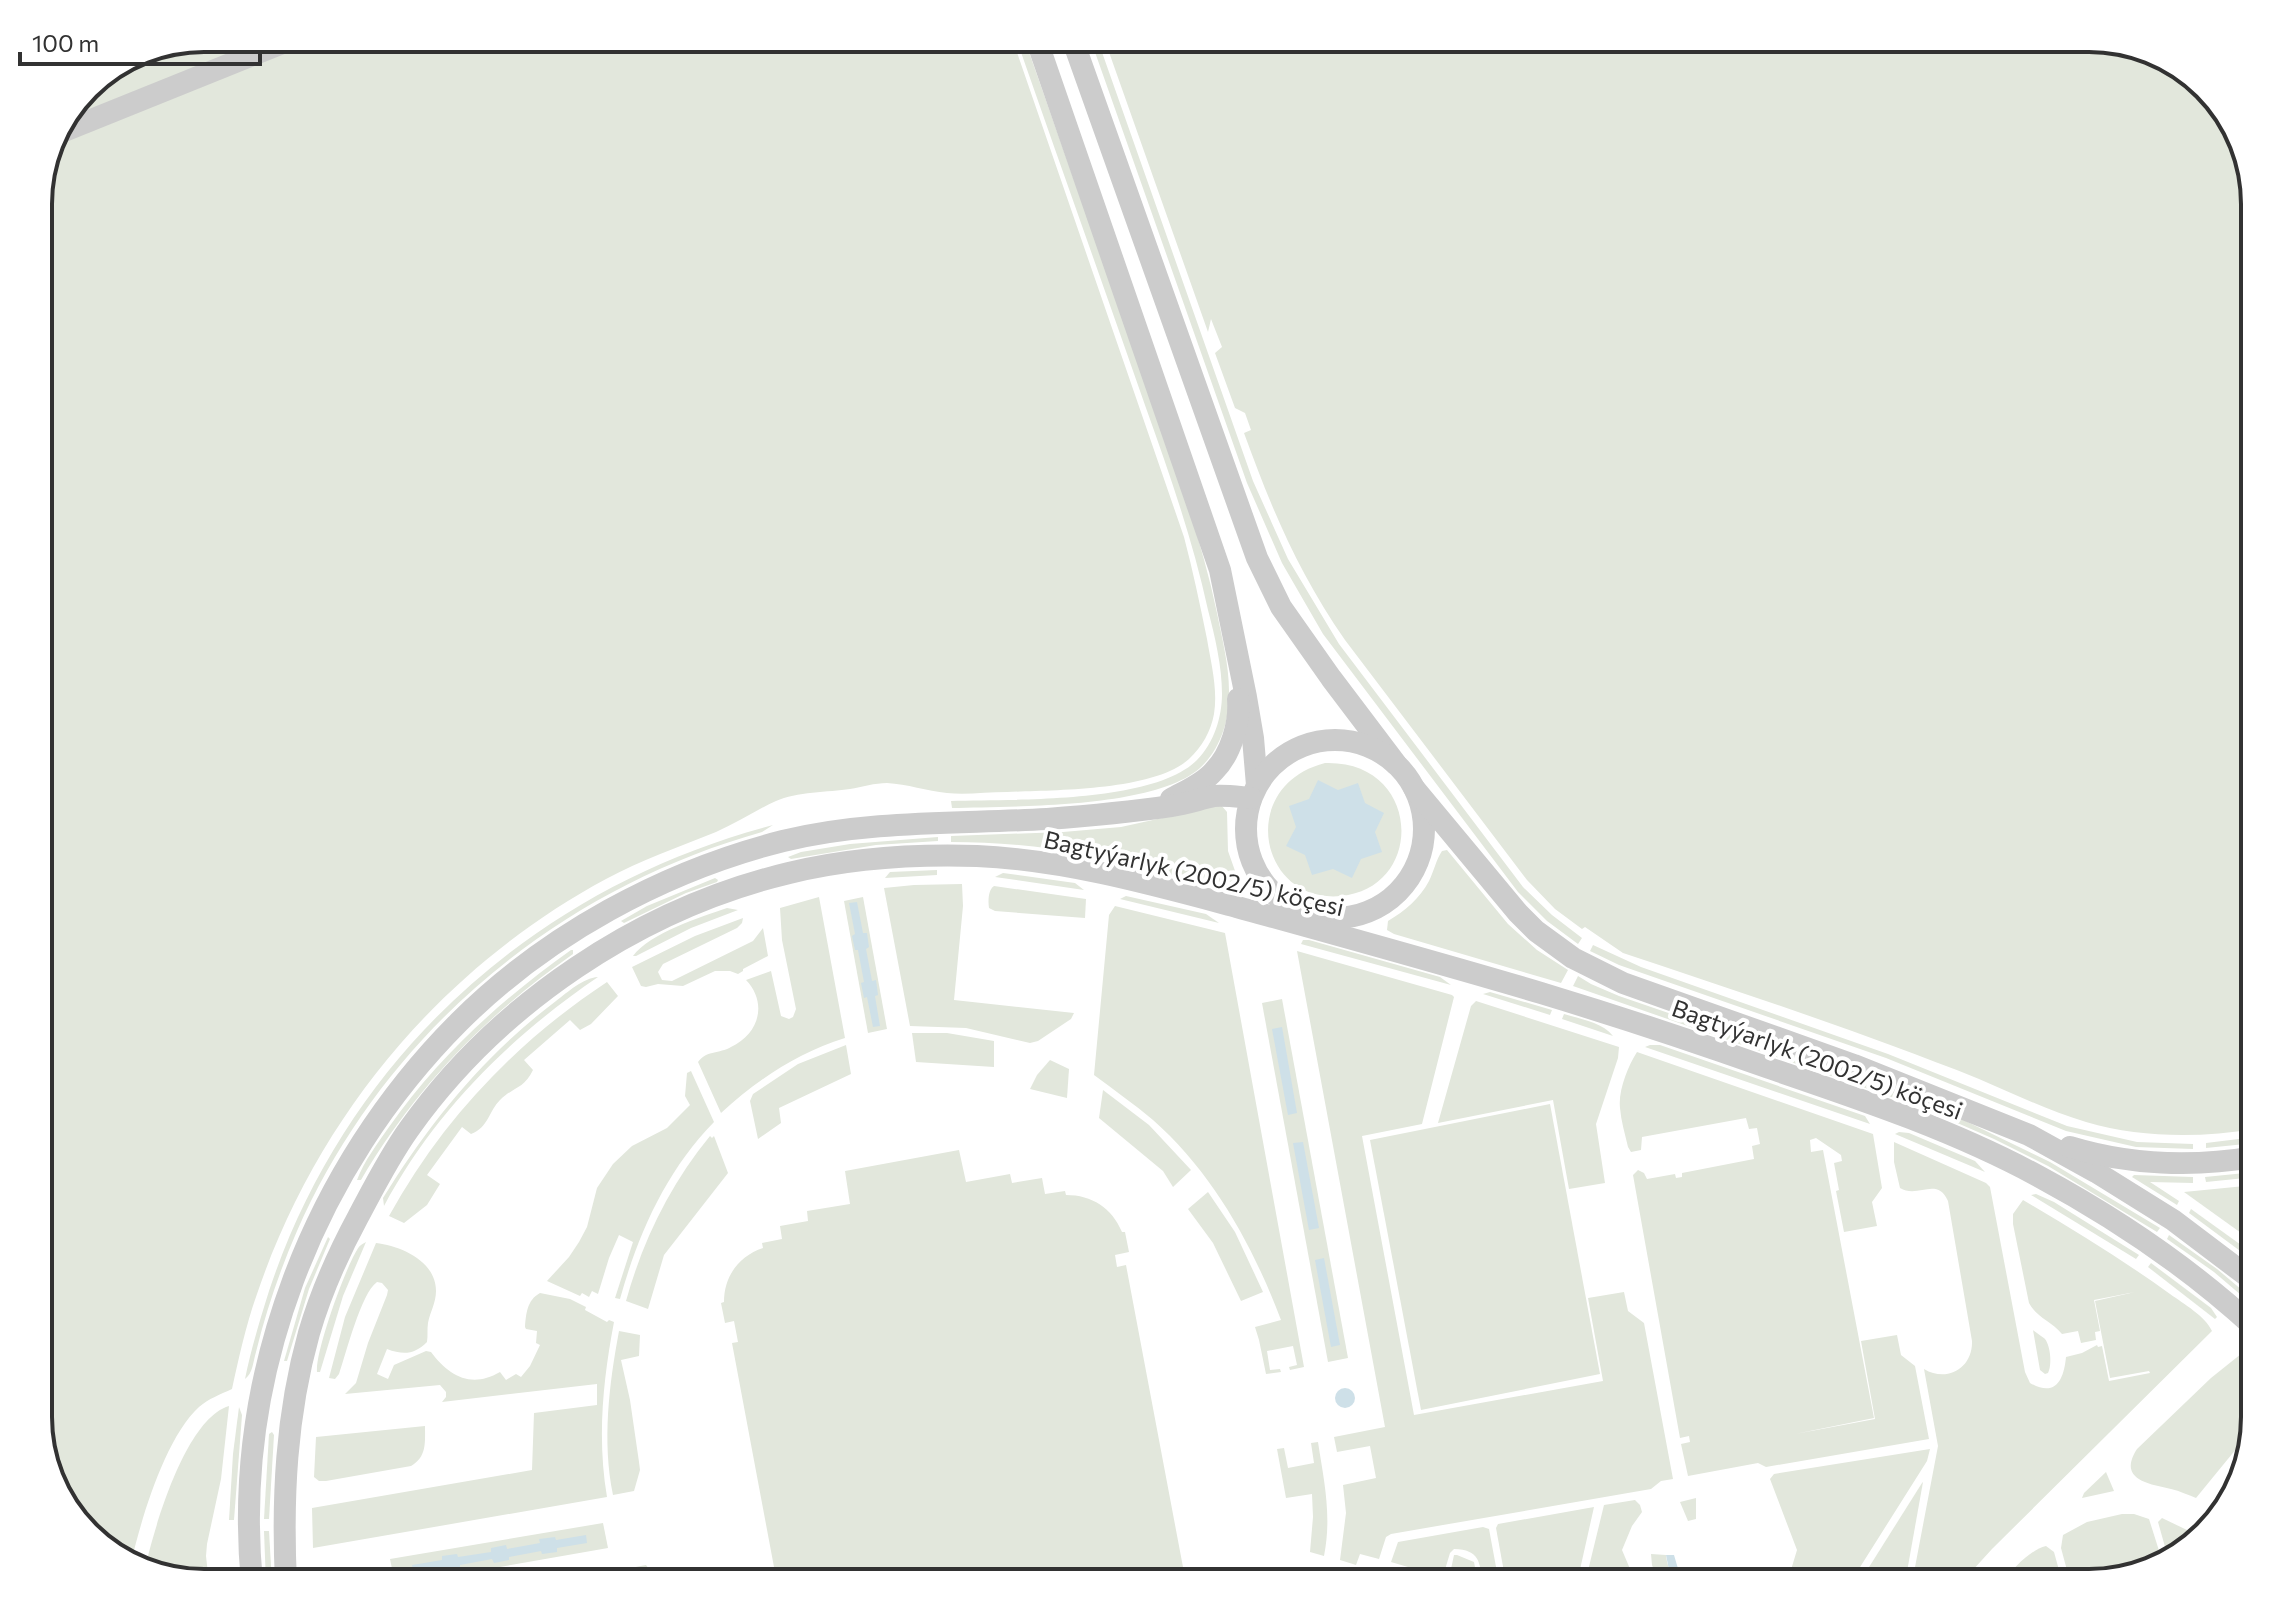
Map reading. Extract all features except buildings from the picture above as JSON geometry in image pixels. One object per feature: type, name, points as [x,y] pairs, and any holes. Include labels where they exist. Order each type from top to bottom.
[{"type":"street","points":[[72,128],[260,52]]},
{"type":"street","points":[[1041,52],[1220,570],[1251,724],[1254,792]]},
{"type":"street","points":[[1077,52],[1257,558],[1281,607],[1414,788],[1423,816],[1423,845],[1404,885],[1382,904],[1355,916],[1311,915],[1284,902],[1263,882],[1249,856],[1245,827],[1254,792],[1265,773],[1287,753],[1300,746],[1329,740],[1372,748],[1396,764]]},
{"type":"street","points":[[1147,809],[1199,784],[1215,771],[1227,753],[1239,708],[1232,622]]},
{"type":"street","name":"Bagtyýarlyk (2002/5) köçesi","points":[[1414,788],[1536,931],[1573,958],[1623,983],[1854,1065],[2029,1135],[2094,1154],[2134,1161],[2199,1162],[2241,1158]]},
{"type":"street","name":"Bagtyýarlyk (2002/5) köçesi","points":[[251,1569],[250,1498],[260,1398],[286,1297],[299,1260],[327,1203],[384,1111],[436,1046],[508,978],[589,923],[643,893],[750,851],[786,841],[906,824],[1049,819],[1147,809],[1254,792]]},
{"type":"street","points":[[750,851],[759,881]]},
{"type":"street","name":"Bagtyýarlyk (2002/5) köçesi","points":[[286,1569],[284,1499],[292,1405],[303,1355],[331,1270],[390,1157],[411,1126],[460,1067],[530,1003],[605,949],[659,920],[759,881],[793,871],[865,860],[906,856],[977,856],[1071,867],[1356,939],[1635,1021],[1877,1105],[2035,1174],[2115,1221],[2207,1285],[2241,1315]]},
{"type":"street","points":[[1255,912],[1284,902]]},
{"type":"street","points":[[1340,918],[1356,939]]},
{"type":"street","points":[[589,923],[605,949]]},
{"type":"street","name":"Bagtyýarlyk (2002/5) köçesi","points":[[2029,1135],[2173,1220],[2241,1271]]},
{"type":"street","points":[[327,1203],[357,1219]]},
{"type":"street","points":[[260,1398],[292,1405]]},
{"type":"shaded area","points":[[1017,52],[1184,537],[1214,676],[1215,705],[1208,733],[1189,759],[1173,770],[1102,787],[962,794],[882,783],[784,798],[716,832],[606,879],[546,915],[490,956],[439,1003],[392,1054],[350,1108],[314,1167],[282,1229],[246,1329],[232,1389],[210,1399],[187,1420],[166,1457],[134,1552],[96,1525],[68,1484],[57,1457],[52,1427],[52,194],[57,164],[72,128],[83,111],[119,78],[155,60],[184,53]]},
{"type":"shaded area","points":[[1021,52],[1029,52],[1188,507],[1217,613],[1227,661],[1229,701],[1226,722],[1214,752],[1200,768],[1179,781],[1150,791],[1082,803],[952,808],[951,801],[1044,799],[1116,792],[1149,785],[1176,774],[1197,760],[1208,746],[1219,721],[1221,673],[1195,559],[1164,458]]},
{"type":"shaded area","points":[[1095,52],[1102,52],[1253,481],[1288,559],[1339,644],[1523,887],[1582,938],[1578,944],[1547,921],[1518,892],[1323,634],[1282,563],[1247,483]]},
{"type":"shaded area","points":[[1109,52],[2089,52],[2138,60],[2182,83],[2197,96],[2225,137],[2233,155],[2241,194],[2241,1131],[2149,1134],[2086,1122],[1860,1034],[1623,953],[1555,909],[1527,880],[1328,615],[1300,565],[1254,461],[1244,433],[1251,430],[1245,413],[1235,408],[1215,353],[1222,347],[1211,319],[1208,332]]},
{"type":"shaded area","points":[[1325,763],[1357,768],[1380,781],[1395,802],[1401,825],[1399,850],[1388,871],[1369,888],[1341,896],[1313,894],[1291,882],[1276,863],[1269,841],[1269,817],[1278,795],[1297,776]]},
{"type":"shaded area","points":[[1318,780],[1338,790],[1358,783],[1365,803],[1384,813],[1375,832],[1382,852],[1361,859],[1352,878],[1333,869],[1312,875],[1305,855],[1286,846],[1296,827],[1289,806],[1309,799]]},
{"type":"shaded area","points":[[1221,805],[1227,812],[1228,851],[1240,885],[1233,890],[1070,852],[1019,845],[951,842],[951,836],[1121,827]]},
{"type":"shaded area","points":[[773,825],[762,832],[686,858],[615,891],[547,932],[485,979],[428,1033],[377,1094],[334,1160],[297,1231],[269,1306],[251,1370],[245,1379],[269,1291],[303,1206],[347,1128],[400,1057],[461,993],[530,938],[605,891],[686,853]]},
{"type":"shaded area","points":[[938,837],[938,841],[876,845],[788,857],[850,844]]},
{"type":"shaded area","points":[[1447,850],[1508,924],[1537,950],[1568,970],[1561,983],[1387,930],[1388,921],[1421,893],[1442,851]]},
{"type":"shaded area","points":[[937,870],[937,875],[885,878],[890,872]]},
{"type":"shaded area","points":[[1003,873],[1075,883],[1084,890],[995,877]]},
{"type":"shaded area","points":[[715,878],[717,882],[686,893],[624,923],[621,921],[647,906]]},
{"type":"shaded area","points":[[962,884],[963,906],[954,1000],[1074,1013],[1071,1019],[1038,1041],[1030,1043],[966,1028],[910,1026],[884,888]]},
{"type":"shaded area","points":[[994,886],[1086,899],[1085,918],[995,911],[989,908]]},
{"type":"shaded area","points":[[1126,896],[1206,914],[1219,923],[1120,899]]},
{"type":"shaded area","points":[[819,897],[845,1038],[810,1051],[778,1069],[721,1113],[698,1062],[741,1041],[754,1026],[757,998],[746,980],[771,971],[781,1016],[793,1017],[796,1009],[782,940],[780,908]]},
{"type":"shaded area","points":[[863,897],[887,1029],[868,1033],[844,901]]},
{"type":"shaded area","points":[[857,902],[863,933],[867,933],[869,947],[866,949],[872,981],[876,980],[880,1026],[873,1027],[861,983],[864,982],[858,950],[855,950],[852,936],[855,934],[849,903]]},
{"type":"shaded area","points":[[1115,906],[1225,933],[1304,1367],[1290,1370],[1289,1367],[1297,1365],[1293,1346],[1267,1351],[1270,1370],[1280,1369],[1281,1372],[1266,1374],[1255,1327],[1281,1320],[1244,1238],[1212,1187],[1175,1141],[1146,1114],[1094,1075],[1109,915]]},
{"type":"shaded area","points":[[727,908],[738,910],[633,956],[663,933]]},
{"type":"shaded area","points":[[743,918],[737,928],[663,964],[658,972],[662,980],[672,981],[753,941],[763,928],[768,956],[738,974],[715,971],[683,986],[641,986],[632,967],[695,936]]},
{"type":"shaded area","points":[[1303,940],[1440,977],[1451,985],[1301,944]]},
{"type":"shaded area","points":[[1593,945],[1641,967],[1888,1054],[2067,1126],[2137,1142],[2193,1144],[2193,1149],[2136,1147],[2066,1131],[1886,1058],[1619,965],[1590,951]]},
{"type":"shaded area","points":[[571,950],[573,954],[511,1002],[455,1055],[405,1114],[361,1180],[357,1180],[367,1159],[408,1101],[450,1053],[496,1009]]},
{"type":"shaded area","points":[[1297,951],[1454,997],[1422,1124],[1362,1136],[1414,1415],[1603,1381],[1588,1298],[1624,1292],[1628,1311],[1644,1323],[1673,1479],[1661,1481],[1651,1489],[1391,1534],[1386,1537],[1379,1559],[1360,1554],[1356,1565],[1340,1560],[1346,1513],[1343,1485],[1376,1478],[1370,1446],[1337,1452],[1334,1437],[1385,1427]]},
{"type":"shaded area","points":[[1578,976],[1619,996],[1884,1087],[1949,1113],[2050,1162],[2160,1228],[2157,1232],[2048,1166],[1923,1108],[1573,986]]},
{"type":"shaded area","points":[[598,977],[535,1025],[477,1078],[427,1139],[384,1206],[383,1198],[420,1143],[482,1067],[530,1022],[566,994],[581,983]]},
{"type":"shaded area","points":[[607,982],[618,996],[591,1024],[580,1030],[570,1020],[524,1060],[533,1070],[530,1076],[500,1100],[481,1128],[471,1134],[462,1127],[427,1175],[440,1184],[427,1205],[404,1223],[389,1216],[433,1147],[484,1086],[542,1030]]},
{"type":"shaded area","points":[[1490,992],[1552,1010],[1550,1015],[1483,994]]},
{"type":"shaded area","points":[[1282,999],[1348,1358],[1328,1362],[1262,1003]]},
{"type":"shaded area","points":[[1476,1001],[1619,1047],[1596,1124],[1605,1183],[1569,1189],[1553,1100],[1438,1123],[1471,1006]]},
{"type":"shaded area","points":[[1564,1014],[1597,1024],[1613,1036],[1562,1019]]},
{"type":"shaded area","points":[[1282,1027],[1297,1113],[1288,1115],[1272,1029]]},
{"type":"shaded area","points":[[912,1033],[947,1033],[994,1041],[994,1067],[916,1062]]},
{"type":"shaded area","points":[[846,1045],[851,1074],[779,1108],[781,1123],[758,1139],[750,1101],[753,1094],[798,1064]]},
{"type":"shaded area","points":[[1660,1045],[1865,1116],[1870,1124],[1645,1047]]},
{"type":"shaded area","points":[[1637,1052],[1873,1134],[1882,1188],[1872,1202],[1877,1226],[1844,1232],[1834,1163],[1842,1161],[1841,1155],[1816,1138],[1810,1140],[1811,1152],[1823,1150],[1874,1418],[1795,1434],[1875,1419],[1861,1341],[1897,1335],[1901,1355],[1915,1366],[1929,1439],[1766,1467],[1758,1463],[1688,1476],[1681,1444],[1690,1442],[1689,1436],[1680,1438],[1633,1175],[1638,1170],[1647,1179],[1675,1174],[1676,1178],[1682,1177],[1682,1173],[1754,1159],[1752,1146],[1760,1144],[1757,1128],[1749,1129],[1746,1118],[1642,1137],[1641,1150],[1631,1152],[1623,1128],[1620,1101],[1624,1079]]},
{"type":"shaded area","points":[[1050,1060],[1069,1069],[1067,1098],[1030,1089]]},
{"type":"shaded area","points":[[691,1071],[714,1122],[682,1161],[656,1204],[620,1299],[615,1298],[633,1242],[619,1235],[598,1294],[592,1291],[589,1297],[582,1293],[580,1296],[547,1281],[579,1242],[587,1227],[597,1188],[613,1164],[632,1146],[667,1128],[690,1105],[685,1096],[687,1073]]},
{"type":"shaded area","points":[[1103,1090],[1149,1125],[1191,1170],[1173,1187],[1163,1171],[1099,1118]]},
{"type":"shaded area","points":[[1550,1104],[1600,1374],[1421,1410],[1370,1140]]},
{"type":"shaded area","points":[[1909,1133],[1975,1161],[1985,1172],[1895,1134]]},
{"type":"shaded area","points":[[710,1136],[714,1136],[728,1173],[664,1255],[648,1309],[626,1301],[659,1214],[682,1174]]},
{"type":"shaded area","points":[[2241,1139],[2241,1144],[2206,1148],[2206,1143]]},
{"type":"shaded area","points":[[1303,1142],[1319,1228],[1309,1230],[1293,1143]]},
{"type":"shaded area","points":[[1894,1142],[1990,1187],[2025,1372],[2030,1383],[2052,1387],[2061,1379],[2066,1357],[2097,1345],[2102,1346],[2109,1381],[2150,1373],[2110,1378],[2095,1301],[2135,1292],[2094,1300],[2100,1331],[2095,1332],[2096,1340],[2081,1343],[2078,1331],[2062,1334],[2032,1308],[2013,1224],[2013,1214],[2023,1200],[2152,1281],[2199,1315],[2212,1331],[1974,1569],[1915,1569],[1938,1446],[1924,1369],[1941,1374],[1957,1370],[1968,1359],[1972,1341],[1948,1201],[1938,1190],[1907,1191],[1900,1188],[1894,1162]]},
{"type":"shaded area","points":[[959,1150],[966,1182],[1010,1174],[1012,1183],[1042,1178],[1045,1194],[1065,1191],[1066,1195],[1084,1197],[1100,1204],[1113,1216],[1125,1232],[1129,1252],[1115,1255],[1117,1267],[1126,1265],[1183,1569],[774,1569],[732,1343],[738,1342],[734,1321],[725,1323],[721,1303],[724,1302],[734,1268],[747,1256],[763,1248],[762,1243],[782,1239],[780,1226],[808,1221],[807,1211],[850,1204],[845,1171]]},
{"type":"shaded area","points":[[2241,1173],[2241,1178],[2206,1182],[2205,1177]]},
{"type":"shaded area","points":[[2132,1177],[2193,1177],[2193,1183],[2150,1182],[2179,1201],[2177,1205]]},
{"type":"shaded area","points":[[2241,1186],[2241,1233],[2184,1192]]},
{"type":"shaded area","points":[[1208,1192],[1235,1232],[1263,1292],[1241,1301],[1213,1243],[1188,1209]]},
{"type":"shaded area","points":[[2036,1194],[2139,1255],[2136,1259],[2031,1195]]},
{"type":"shaded area","points":[[2191,1209],[2241,1245],[2241,1252],[2189,1213]]},
{"type":"shaded area","points":[[2169,1235],[2217,1269],[2241,1289],[2241,1295],[2214,1272],[2167,1239]]},
{"type":"shaded area","points":[[328,1237],[330,1239],[309,1289],[287,1361],[284,1361],[305,1288]]},
{"type":"shaded area","points":[[366,1242],[343,1296],[320,1372],[317,1372],[321,1347],[339,1292],[357,1250]]},
{"type":"shaded area","points":[[376,1243],[406,1252],[424,1263],[434,1280],[436,1291],[427,1342],[408,1353],[387,1349],[377,1374],[388,1379],[394,1365],[426,1351],[461,1377],[480,1379],[500,1372],[506,1380],[516,1374],[521,1377],[540,1345],[536,1343],[537,1331],[525,1327],[530,1303],[540,1293],[570,1299],[607,1322],[614,1322],[603,1409],[602,1453],[607,1497],[313,1548],[312,1508],[532,1470],[534,1413],[597,1405],[597,1384],[442,1402],[446,1392],[440,1385],[345,1394],[356,1383],[387,1295],[388,1290],[382,1283],[377,1282],[371,1288],[339,1374],[335,1379],[329,1378],[345,1317]]},
{"type":"shaded area","points":[[1324,1258],[1340,1345],[1331,1347],[1315,1260]]},
{"type":"shaded area","points":[[2151,1263],[2211,1308],[2217,1317],[2215,1319],[2148,1267]]},
{"type":"shaded area","points":[[2033,1330],[2045,1339],[2049,1347],[2050,1366],[2045,1374],[2040,1370]]},
{"type":"shaded area","points":[[619,1331],[640,1335],[639,1356],[621,1360],[640,1470],[634,1491],[613,1495],[608,1454],[608,1413]]},
{"type":"shaded area","points":[[2241,1354],[2238,1447],[2196,1498],[2139,1479],[2131,1468],[2137,1449],[2211,1378]]},
{"type":"shaded area","points":[[1345,1388],[1352,1391],[1355,1398],[1352,1405],[1345,1408],[1338,1405],[1335,1398],[1338,1391]]},
{"type":"shaded area","points":[[229,1406],[221,1479],[207,1544],[207,1569],[184,1568],[155,1561],[148,1558],[165,1499],[186,1451],[213,1415]]},
{"type":"shaded area","points":[[239,1407],[242,1415],[234,1520],[229,1520],[233,1454]]},
{"type":"shaded area","points":[[425,1426],[422,1454],[411,1466],[326,1481],[314,1477],[316,1437]]},
{"type":"shaded area","points":[[272,1432],[269,1519],[264,1519],[269,1434]]},
{"type":"shaded area","points":[[1318,1442],[1327,1513],[1324,1556],[1310,1552],[1312,1494],[1286,1498],[1277,1449],[1284,1448],[1288,1468],[1314,1463],[1311,1443]]},
{"type":"shaded area","points":[[1930,1449],[1927,1461],[1859,1569],[1791,1569],[1797,1550],[1770,1479],[1774,1474]]},
{"type":"shaded area","points":[[2106,1472],[2114,1491],[2082,1498],[2084,1493]]},
{"type":"shaded area","points":[[1922,1483],[1907,1569],[1868,1569]]},
{"type":"shaded area","points":[[1696,1498],[1696,1519],[1688,1521],[1680,1502]]},
{"type":"shaded area","points":[[1635,1500],[1640,1505],[1642,1512],[1622,1550],[1630,1569],[1588,1569],[1604,1505]]},
{"type":"shaded area","points":[[1594,1507],[1580,1569],[1503,1569],[1496,1528],[1498,1524]]},
{"type":"shaded area","points":[[2122,1514],[2149,1519],[2159,1551],[2129,1564],[2109,1568],[2067,1569],[2061,1548],[2063,1535],[2087,1522]]},
{"type":"shaded area","points":[[2162,1518],[2189,1532],[2165,1548],[2158,1522]]},
{"type":"shaded area","points":[[603,1523],[608,1548],[488,1569],[392,1569],[390,1559]]},
{"type":"shaded area","points":[[1483,1527],[1489,1529],[1496,1569],[1480,1569],[1474,1554],[1454,1549],[1445,1569],[1407,1569],[1391,1562],[1398,1542]]},
{"type":"shaded area","points":[[264,1531],[269,1531],[271,1569],[265,1569]]},
{"type":"shaded area","points":[[586,1535],[587,1543],[557,1548],[557,1552],[542,1554],[541,1551],[509,1557],[509,1560],[494,1563],[492,1559],[460,1565],[460,1569],[413,1569],[412,1565],[442,1560],[442,1556],[491,1552],[491,1548],[506,1545],[507,1549],[540,1543],[539,1539],[555,1537],[556,1540]]},
{"type":"shaded area","points":[[2046,1546],[2054,1552],[2059,1569],[2014,1569]]},
{"type":"shaded area","points":[[1651,1554],[1666,1555],[1670,1569],[1654,1569]]},
{"type":"shaded area","points":[[1454,1555],[1457,1555],[1474,1562],[1475,1569],[1451,1569]]},
{"type":"shaded area","points":[[1666,1555],[1674,1555],[1678,1569],[1669,1569]]},
{"type":"shaded area","points":[[646,1565],[649,1569],[625,1569]]}]
